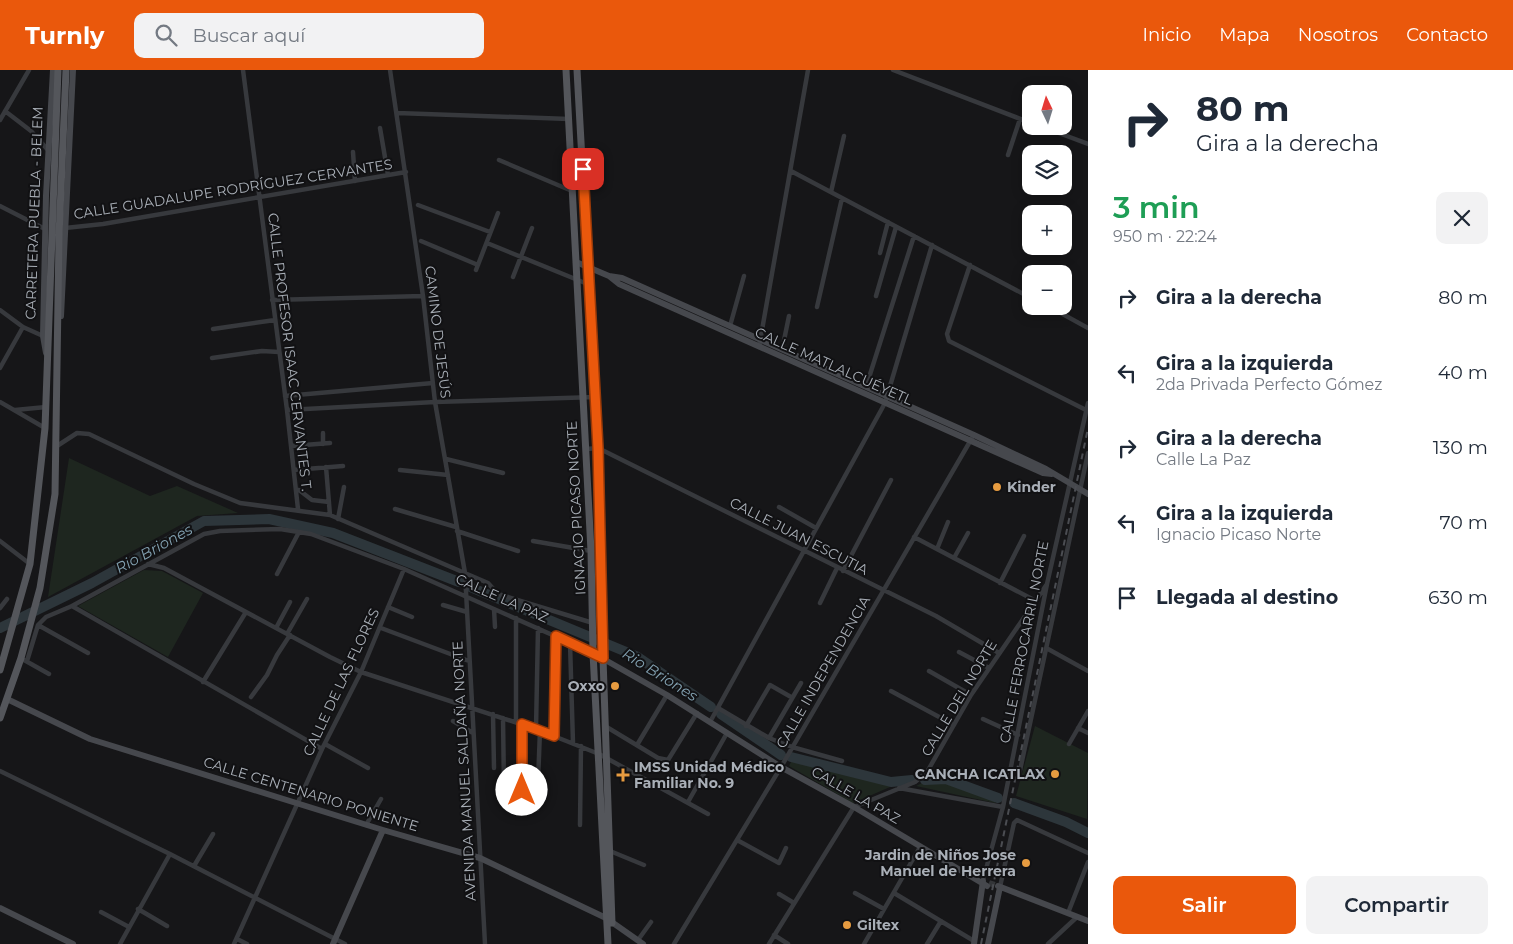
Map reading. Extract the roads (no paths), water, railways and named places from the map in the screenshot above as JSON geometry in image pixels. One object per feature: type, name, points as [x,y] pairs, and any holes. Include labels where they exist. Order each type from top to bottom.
[{"type":"main road","name":"CARRETERA PUEBLA - BELEM","points":[[46,356],[43,336],[45,229],[53,70]]},
{"type":"main road","name":"CARRETERA PUEBLA - BELEM","points":[[0,670],[14,627],[30,564],[45,428],[46,356],[58,70]]},
{"type":"main road","name":"CARRETERA PUEBLA - BELEM","points":[[58,353],[57,304],[66,70]]},
{"type":"main road","name":"CARRETERA PUEBLA - BELEM","points":[[0,718],[24,659],[35,623],[36,603],[50,537],[55,494],[58,353],[73,70]]},
{"type":"main road","name":"IGNACIO PICASO NORTE","points":[[566,70],[591,551],[593,643],[608,944]]},
{"type":"main road","name":"IGNACIO PICASO NORTE","points":[[577,70],[596,397],[612,923]]},
{"type":"main road","name":"CALLE MATLALCUÉYETL","points":[[576,262],[609,276],[619,284],[1046,469],[1088,494]]},
{"type":"main road","name":"CALLE MATLALCUÉYETL","points":[[609,276],[622,278],[730,326],[760,344],[782,350],[866,387],[886,399]]},
{"type":"main road","name":"CALLE LA PAZ","points":[[594,653],[697,713],[781,767],[854,806],[920,847],[984,883]]},
{"type":"main road","name":"CALLE CENTENARIO PONIENTE","points":[[8,698],[90,739],[366,825],[480,858],[606,918],[641,942]]},
{"type":"main road","points":[[334,942],[383,830]]},
{"type":"main road","name":"CALLE FERROCARRIL NORTE","points":[[974,943],[984,883]]},
{"type":"main road","points":[[988,944],[1000,888],[1088,921]]},
{"type":"main road","points":[[0,908],[73,944]]},
{"type":"street","points":[[0,120],[29,70]]},
{"type":"street","name":"CALLE PROFESOR ISAAC CERVANTES T.","points":[[243,70],[298,509]]},
{"type":"street","name":"CAMINO DE JESÚS","points":[[390,70],[423,296],[435,402],[465,573],[467,597]]},
{"type":"street","points":[[760,344],[808,70]]},
{"type":"street","points":[[893,70],[1020,119],[1008,155]]},
{"type":"street","points":[[5,111],[31,131],[48,150]]},
{"type":"street","points":[[397,113],[569,120]]},
{"type":"street","points":[[380,128],[388,175]]},
{"type":"street","points":[[1064,135],[1088,144]]},
{"type":"street","points":[[831,192],[844,136]]},
{"type":"street","points":[[353,152],[355,181]]},
{"type":"street","points":[[499,160],[572,191]]},
{"type":"street","points":[[791,171],[1022,293]]},
{"type":"street","name":"CALLE GUADALUPE RODRÍGUEZ CERVANTES","points":[[65,228],[103,224],[406,172]]},
{"type":"street","points":[[817,307],[842,198]]},
{"type":"street","points":[[418,205],[490,232]]},
{"type":"street","points":[[0,206],[45,229]]},
{"type":"street","points":[[421,241],[477,267],[498,213]]},
{"type":"street","points":[[880,253],[888,222]]},
{"type":"street","points":[[876,296],[896,227]]},
{"type":"street","points":[[513,277],[532,228]]},
{"type":"street","points":[[866,387],[914,236]]},
{"type":"street","points":[[487,243],[590,285]]},
{"type":"street","points":[[710,722],[886,399],[932,245]]},
{"type":"street","points":[[970,265],[946,334],[949,341],[1086,410]]},
{"type":"street","points":[[730,326],[744,276]]},
{"type":"street","points":[[272,300],[423,296]]},
{"type":"street","points":[[0,310],[23,327],[43,336]]},
{"type":"street","points":[[1064,315],[1088,328]]},
{"type":"street","points":[[782,350],[789,316]]},
{"type":"street","points":[[213,329],[275,320]]},
{"type":"street","points":[[0,368],[23,327]]},
{"type":"street","points":[[212,358],[262,352],[279,352]]},
{"type":"street","points":[[285,396],[433,383]]},
{"type":"street","points":[[287,410],[435,402],[596,397]]},
{"type":"street","points":[[0,402],[45,428]]},
{"type":"street","name":"CALLE FERROCARRIL NORTE","points":[[984,883],[1003,807],[1047,584],[1088,403]]},
{"type":"street","points":[[14,410],[46,407]]},
{"type":"street","points":[[56,446],[77,433],[89,434],[240,504],[298,509],[330,515],[488,583],[498,594],[593,626]]},
{"type":"street","points":[[323,433],[324,444]]},
{"type":"street","name":"CALLE INDEPENDENCIA","points":[[674,944],[781,767],[972,437]]},
{"type":"street","points":[[291,446],[330,443]]},
{"type":"street","points":[[586,449],[598,448]]},
{"type":"street","name":"CALLE JUAN ESCUTIA","points":[[598,448],[936,616],[999,653]]},
{"type":"street","points":[[1019,774],[1048,649],[1088,453]]},
{"type":"street","points":[[446,459],[503,473]]},
{"type":"street","points":[[294,470],[343,466]]},
{"type":"street","points":[[326,467],[330,515]]},
{"type":"street","points":[[400,470],[448,475]]},
{"type":"street","points":[[843,571],[891,480]]},
{"type":"street","points":[[338,519],[344,487]]},
{"type":"street","points":[[296,490],[299,490],[312,500],[329,502]]},
{"type":"street","points":[[779,507],[816,528]]},
{"type":"street","points":[[395,509],[457,529],[518,552]]},
{"type":"street","points":[[937,549],[948,522]]},
{"type":"street","name":"CALLE LA PAZ","points":[[35,623],[72,606],[204,534],[220,531],[280,528],[311,534],[404,569],[594,653]]},
{"type":"street","points":[[277,574],[299,532]]},
{"type":"street","points":[[954,558],[968,533]]},
{"type":"street","points":[[1000,583],[1024,536]]},
{"type":"street","points":[[914,537],[1034,600]]},
{"type":"street","points":[[0,541],[30,564]]},
{"type":"street","points":[[533,541],[591,551]]},
{"type":"street","points":[[148,564],[164,568],[361,672],[522,724],[581,746],[708,814]]},
{"type":"street","points":[[820,604],[837,568]]},
{"type":"street","name":"CALLE DE LAS FLORES","points":[[234,944],[381,628],[404,569]]},
{"type":"street","name":"CALLE DEL NORTE","points":[[854,806],[915,782],[927,772],[971,695],[1034,600],[1047,584]]},
{"type":"street","name":"AVENIDA MANUEL SALDAÑA NORTE","points":[[467,597],[468,661],[485,944]]},
{"type":"street","points":[[0,608],[7,598]]},
{"type":"street","points":[[251,697],[268,675],[307,598]]},
{"type":"street","points":[[276,628],[290,602]]},
{"type":"street","points":[[443,605],[468,612]]},
{"type":"street","points":[[72,606],[204,682],[324,747],[368,768]]},
{"type":"street","points":[[388,607],[412,617]]},
{"type":"street","points":[[494,609],[495,627]]},
{"type":"street","points":[[204,682],[246,612]]},
{"type":"street","points":[[516,618],[516,722]]},
{"type":"street","points":[[35,623],[88,653]]},
{"type":"street","points":[[381,628],[468,661]]},
{"type":"street","points":[[537,809],[538,628]]},
{"type":"street","points":[[554,736],[556,636]]},
{"type":"street","points":[[570,643],[573,743]]},
{"type":"street","points":[[1048,649],[1088,671]]},
{"type":"street","points":[[959,652],[989,668]]},
{"type":"street","points":[[24,659],[49,674]]},
{"type":"street","points":[[929,671],[971,695]]},
{"type":"street","points":[[769,738],[791,697],[801,683]]},
{"type":"street","points":[[746,726],[770,685],[791,697]]},
{"type":"street","points":[[891,691],[954,725]]},
{"type":"street","points":[[637,745],[667,695]]},
{"type":"street","points":[[718,708],[746,726],[792,748],[842,761]]},
{"type":"street","points":[[1069,744],[1088,711]]},
{"type":"street","points":[[605,726],[658,758],[668,760],[697,713]]},
{"type":"street","points":[[492,714],[494,768]]},
{"type":"street","points":[[503,718],[504,788]]},
{"type":"street","points":[[983,719],[1018,735]]},
{"type":"street","points":[[453,721],[473,733]]},
{"type":"street","points":[[522,724],[522,806]]},
{"type":"street","points":[[1078,728],[1088,733]]},
{"type":"street","points":[[688,802],[727,733]]},
{"type":"street","points":[[580,825],[581,746]]},
{"type":"street","points":[[0,772],[256,897],[334,942],[345,944]]},
{"type":"street","points":[[897,788],[1003,807]]},
{"type":"street","points":[[366,825],[381,799]]},
{"type":"street","points":[[769,944],[854,806]]},
{"type":"street","points":[[1000,888],[1016,820],[1088,853]]},
{"type":"street","points":[[194,866],[213,834]]},
{"type":"street","points":[[737,840],[779,863],[786,848]]},
{"type":"street","points":[[864,944],[920,847]]},
{"type":"street","points":[[610,851],[644,865]]},
{"type":"street","points":[[120,944],[170,854]]},
{"type":"street","points":[[1068,913],[1088,862]]},
{"type":"street","points":[[855,893],[884,909]]},
{"type":"street","points":[[894,893],[974,943]]},
{"type":"street","points":[[779,894],[794,903]]},
{"type":"street","points":[[138,909],[167,926]]},
{"type":"street","points":[[101,912],[129,927]]},
{"type":"street","points":[[1048,944],[1077,917]]},
{"type":"street","points":[[641,942],[651,922]]},
{"type":"street","points":[[927,944],[941,922]]},
{"type":"street","points":[[774,936],[788,944]]},
{"type":"street","points":[[237,939],[246,944]]},
{"type":"waterway","name":"Rio Briones","points":[[0,628],[92,583],[204,521],[269,519],[333,533],[459,582]]},
{"type":"waterway","name":"Rio Briones","points":[[470,587],[636,656],[711,707]]},
{"type":"waterway","name":"Rio Briones","points":[[721,714],[781,755]]},
{"type":"waterway","name":"Rio Briones","points":[[791,757],[891,782],[912,780]]},
{"type":"waterway","name":"Rio Briones","points":[[925,780],[946,779],[998,798]]},
{"type":"waterway","name":"Rio Briones","points":[[1014,803],[1066,822],[1088,833]]},
{"type":"tunnel","points":[[989,883],[998,886]]},
{"type":"railway","points":[[981,944],[1088,428]]},
{"type":"place","name":"Kinder","points":[[997,487]]},
{"type":"place","name":"Oxxo","points":[[615,686]]},
{"type":"place","name":"CANCHA ICATLAX","points":[[1055,774]]},
{"type":"place","name":"IMSS Unidad Médico Familiar No. 9","points":[[623,775]]},
{"type":"place","name":"Jardin de Niños Jose Manuel de Herrera","points":[[1026,863]]},
{"type":"place","name":"Giltex","points":[[847,925]]}]
